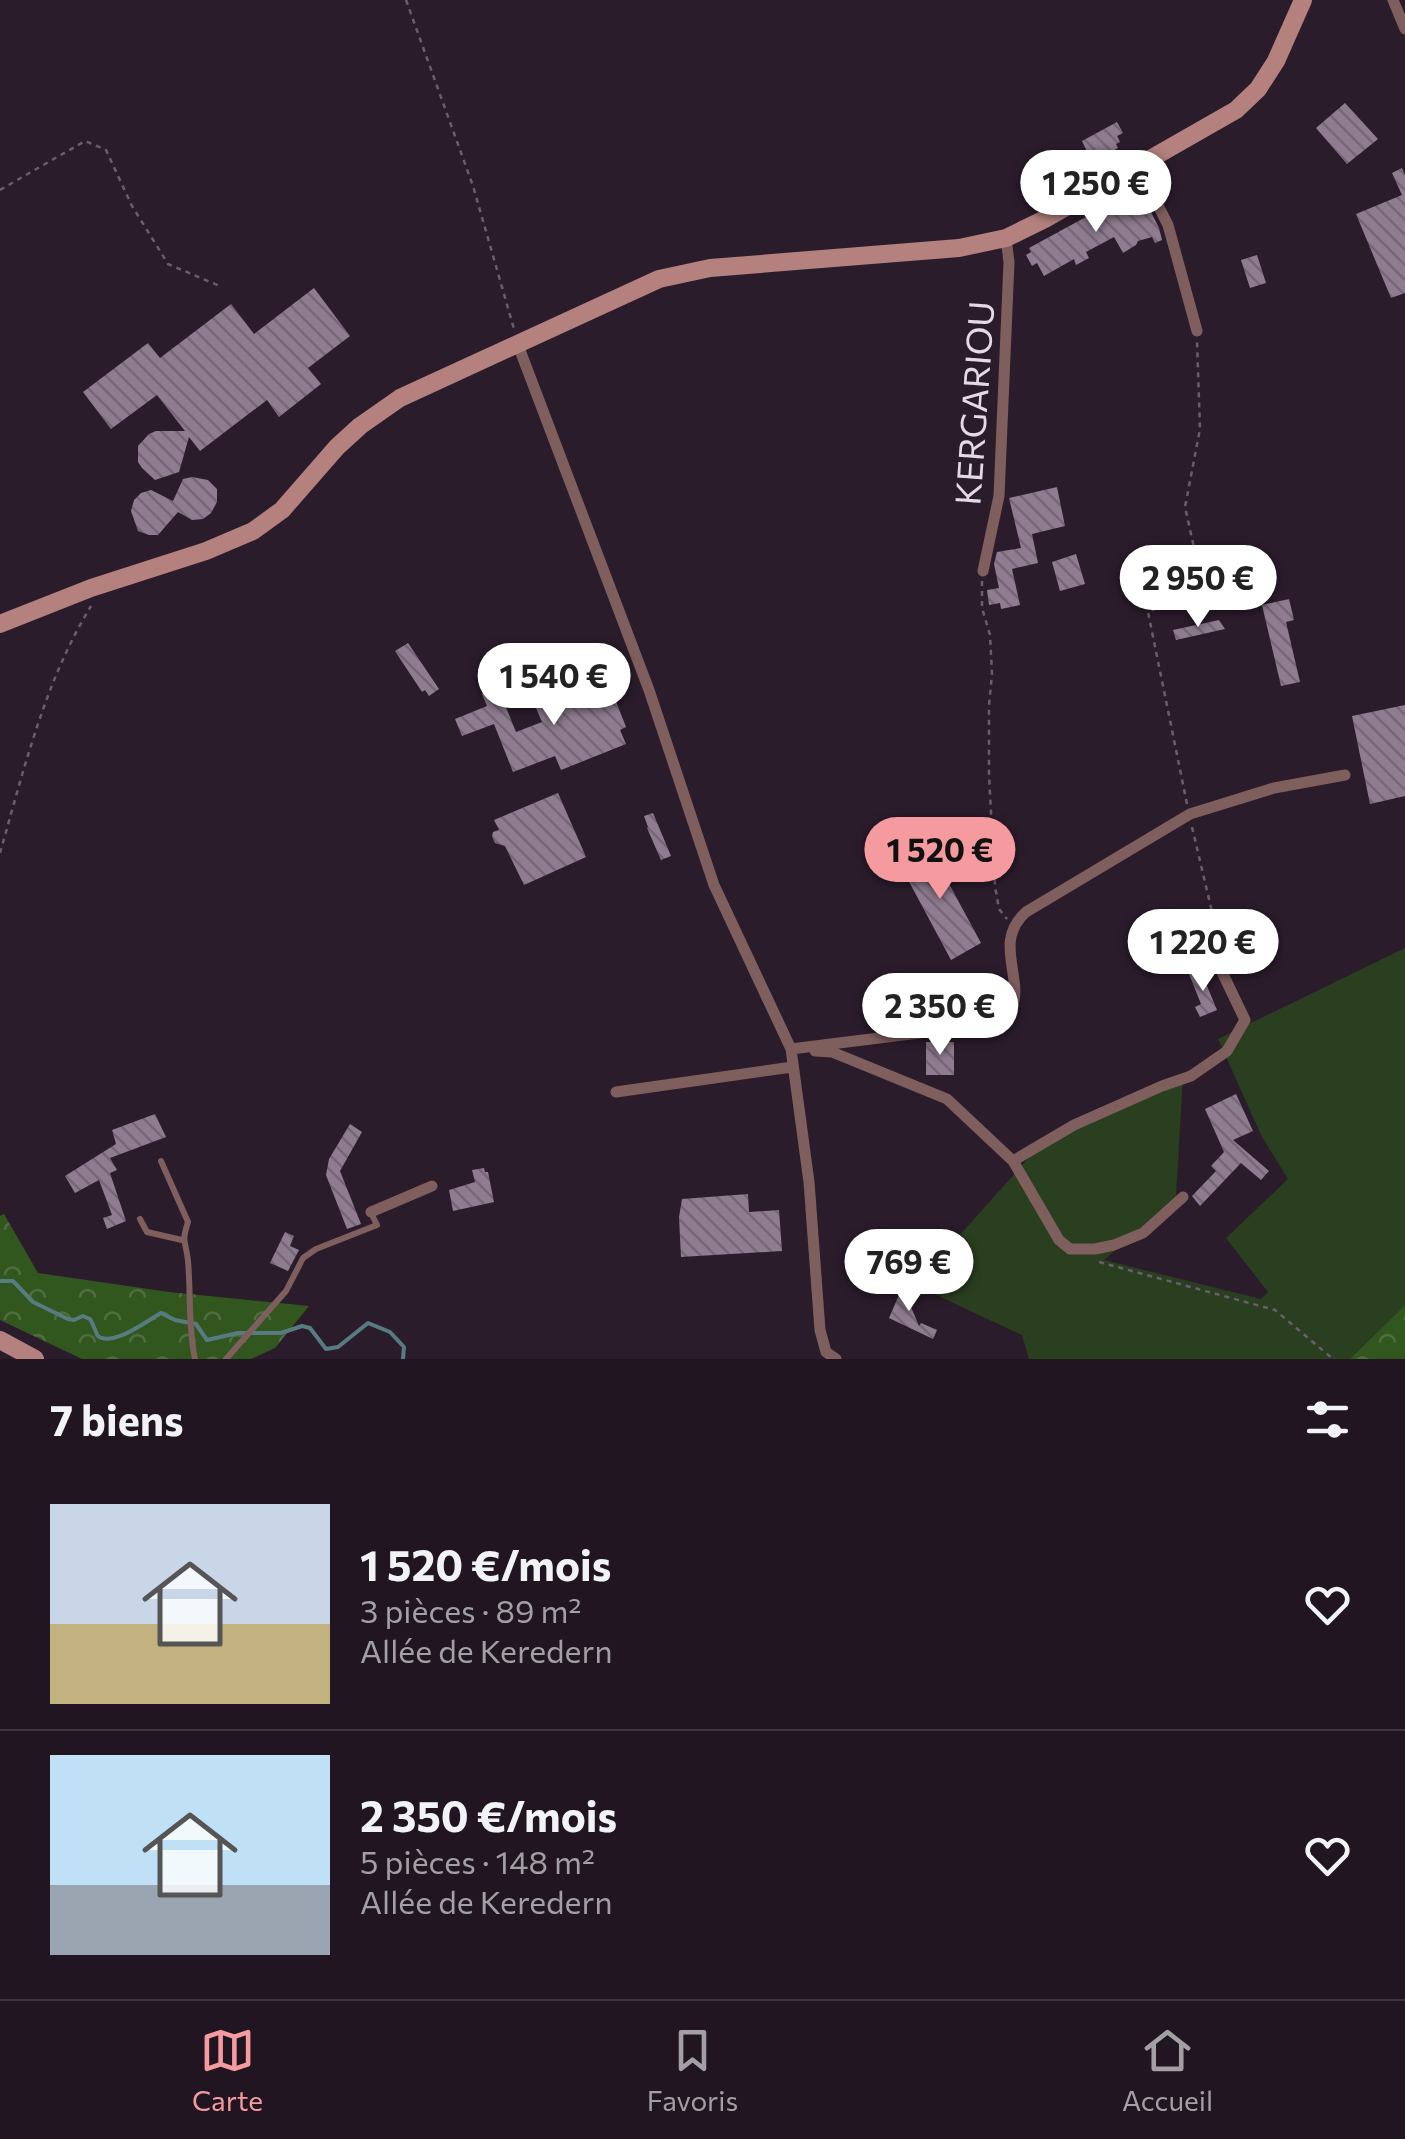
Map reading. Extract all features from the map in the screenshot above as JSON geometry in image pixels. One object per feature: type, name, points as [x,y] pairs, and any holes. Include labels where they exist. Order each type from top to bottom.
[{"type":"street","points":[[0,624],[253,531],[282,510],[360,426],[400,398],[659,279],[687,271],[766,262],[959,248],[1006,238],[1046,219],[1248,100],[1276,60],[1303,0]]},
{"type":"street","points":[[1393,0],[1405,29]]},
{"type":"street","points":[[1138,166],[1168,225],[1196,331]]},
{"type":"street","name":"KERGARIOU","points":[[982,571],[998,496],[1010,262],[1006,238]]},
{"type":"street","points":[[518,346],[649,690],[714,884],[791,1049],[808,1182],[820,1330],[826,1352],[836,1359]]},
{"type":"street","points":[[791,1049],[998,1024],[1010,1012],[1014,995],[1010,952],[1014,928],[1026,912],[1190,814],[1274,788],[1344,775]]},
{"type":"street","points":[[1013,1160],[1074,1125],[1192,1076],[1226,1051],[1245,1020],[1222,972]]},
{"type":"street","points":[[791,1049],[832,1052],[947,1099],[1013,1160],[1059,1240],[1070,1248],[1094,1249],[1143,1233],[1183,1197]]},
{"type":"street","points":[[616,1092],[792,1067]]},
{"type":"street","points":[[370,1210],[432,1186]]},
{"type":"street","points":[[0,1340],[26,1357]]},
{"type":"lane","points":[[161,1160],[188,1222],[182,1240],[188,1257],[188,1310],[195,1359]]},
{"type":"lane","points":[[226,1359],[286,1291],[303,1258],[377,1226],[370,1210]]},
{"type":"lane","points":[[140,1219],[147,1232],[182,1240]]},
{"type":"path","points":[[406,0],[474,186],[518,346]]},
{"type":"path","points":[[0,190],[84,141],[106,150],[132,206],[168,264],[222,287]]},
{"type":"path","points":[[1196,331],[1200,428],[1185,507],[1204,588],[1148,612],[1222,972]]},
{"type":"path","points":[[982,571],[982,608],[990,635],[992,674],[988,705],[989,775],[996,886],[999,909],[1014,928]]},
{"type":"path","points":[[0,853],[34,735],[68,644],[92,604],[92,588]]},
{"type":"path","points":[[1099,1261],[1274,1310],[1334,1359]]},
{"type":"green space","points":[[1405,948],[1405,1305],[1350,1359],[1029,1359],[1022,1335],[915,1285],[1051,1133],[1183,1075],[1176,1196],[1104,1260],[1261,1299],[1268,1292],[1226,1238],[1288,1179],[1262,1137],[1218,1039]]},
{"type":"green space","points":[[4,1214],[38,1273],[169,1292],[309,1306],[275,1348],[251,1359],[82,1359],[0,1320],[0,1216]]},
{"type":"green space","points":[[1405,1305],[1405,1359],[1350,1359]]},
{"type":"building","points":[[1345,103],[1378,139],[1347,164],[1316,128]]},
{"type":"building","points":[[1117,122],[1123,133],[1117,136],[1118,148],[1100,158],[1097,152],[1089,156],[1082,141]]},
{"type":"building","points":[[1402,168],[1405,293],[1391,298],[1356,214],[1402,195],[1392,173]]},
{"type":"building","points":[[1117,200],[1122,209],[1145,200],[1162,240],[1155,243],[1152,237],[1138,241],[1123,253],[1114,237],[1086,252],[1089,258],[1076,265],[1074,259],[1044,276],[1037,263],[1032,266],[1026,255],[1031,252],[1029,248]]},
{"type":"building","points":[[1257,255],[1266,283],[1250,288],[1241,260]]},
{"type":"building","points":[[314,288],[350,336],[308,368],[321,384],[279,417],[267,400],[200,451],[189,437],[179,472],[155,480],[138,462],[138,446],[149,434],[185,431],[157,395],[111,429],[83,392],[148,343],[160,358],[231,304],[254,334]]},
{"type":"building","points":[[183,479],[208,480],[217,489],[217,502],[211,513],[192,520],[178,512],[158,535],[138,531],[131,511],[141,493],[151,490],[173,501]]},
{"type":"building","points":[[1057,487],[1065,526],[1032,534],[1038,563],[1012,569],[1020,605],[1001,609],[1000,603],[989,605],[987,590],[999,588],[994,564],[997,552],[1021,548],[1009,498]]},
{"type":"building","points":[[1076,554],[1085,584],[1060,591],[1052,562]]},
{"type":"building","points":[[1289,599],[1294,620],[1286,622],[1300,682],[1281,686],[1262,605]]},
{"type":"building","points":[[1219,620],[1225,629],[1176,640],[1173,630]]},
{"type":"building","points":[[408,643],[439,689],[429,696],[425,690],[422,692],[395,651]]},
{"type":"building","points":[[608,681],[626,727],[620,730],[626,744],[561,770],[555,756],[513,772],[494,724],[462,736],[455,719],[487,706],[482,694],[498,688],[516,732],[542,722],[533,701],[548,695],[551,703]]},
{"type":"building","points":[[1405,705],[1405,796],[1370,804],[1352,716]]},
{"type":"building","points":[[558,793],[586,857],[524,885],[505,846],[495,843],[493,832],[499,830],[494,820]]},
{"type":"building","points":[[653,813],[671,856],[661,860],[644,816]]},
{"type":"building","points":[[928,845],[981,943],[951,960],[898,861]]},
{"type":"building","points":[[1200,969],[1217,1010],[1200,1017],[1195,1007],[1201,1004],[1189,974]]},
{"type":"building","points":[[926,1042],[954,1042],[954,1075],[926,1075]]},
{"type":"building","points":[[1236,1094],[1253,1131],[1233,1140],[1269,1171],[1261,1180],[1241,1163],[1200,1206],[1192,1196],[1216,1171],[1211,1166],[1224,1152],[1205,1109]]},
{"type":"building","points":[[155,1114],[166,1137],[110,1158],[117,1170],[110,1173],[126,1221],[107,1229],[103,1218],[112,1215],[99,1180],[75,1193],[65,1176],[116,1144],[112,1130]]},
{"type":"building","points":[[350,1124],[362,1132],[340,1171],[361,1224],[347,1229],[326,1175],[329,1159]]},
{"type":"building","points":[[484,1168],[494,1202],[453,1211],[449,1190],[475,1182],[472,1170]]},
{"type":"building","points":[[748,1194],[749,1212],[779,1210],[782,1251],[681,1257],[682,1199]]},
{"type":"building","points":[[285,1232],[294,1236],[290,1246],[299,1250],[288,1271],[270,1263]]},
{"type":"building","points":[[902,1288],[917,1294],[911,1307],[919,1326],[921,1323],[937,1330],[933,1339],[889,1318]]},
{"type":"waterway","points":[[0,1281],[13,1281],[33,1302],[68,1319],[90,1319],[97,1335],[103,1338],[120,1336],[161,1313],[196,1324],[207,1340],[238,1333],[281,1333],[302,1326],[310,1328],[326,1349],[338,1347],[368,1323],[390,1332],[404,1347],[403,1359]]}]
